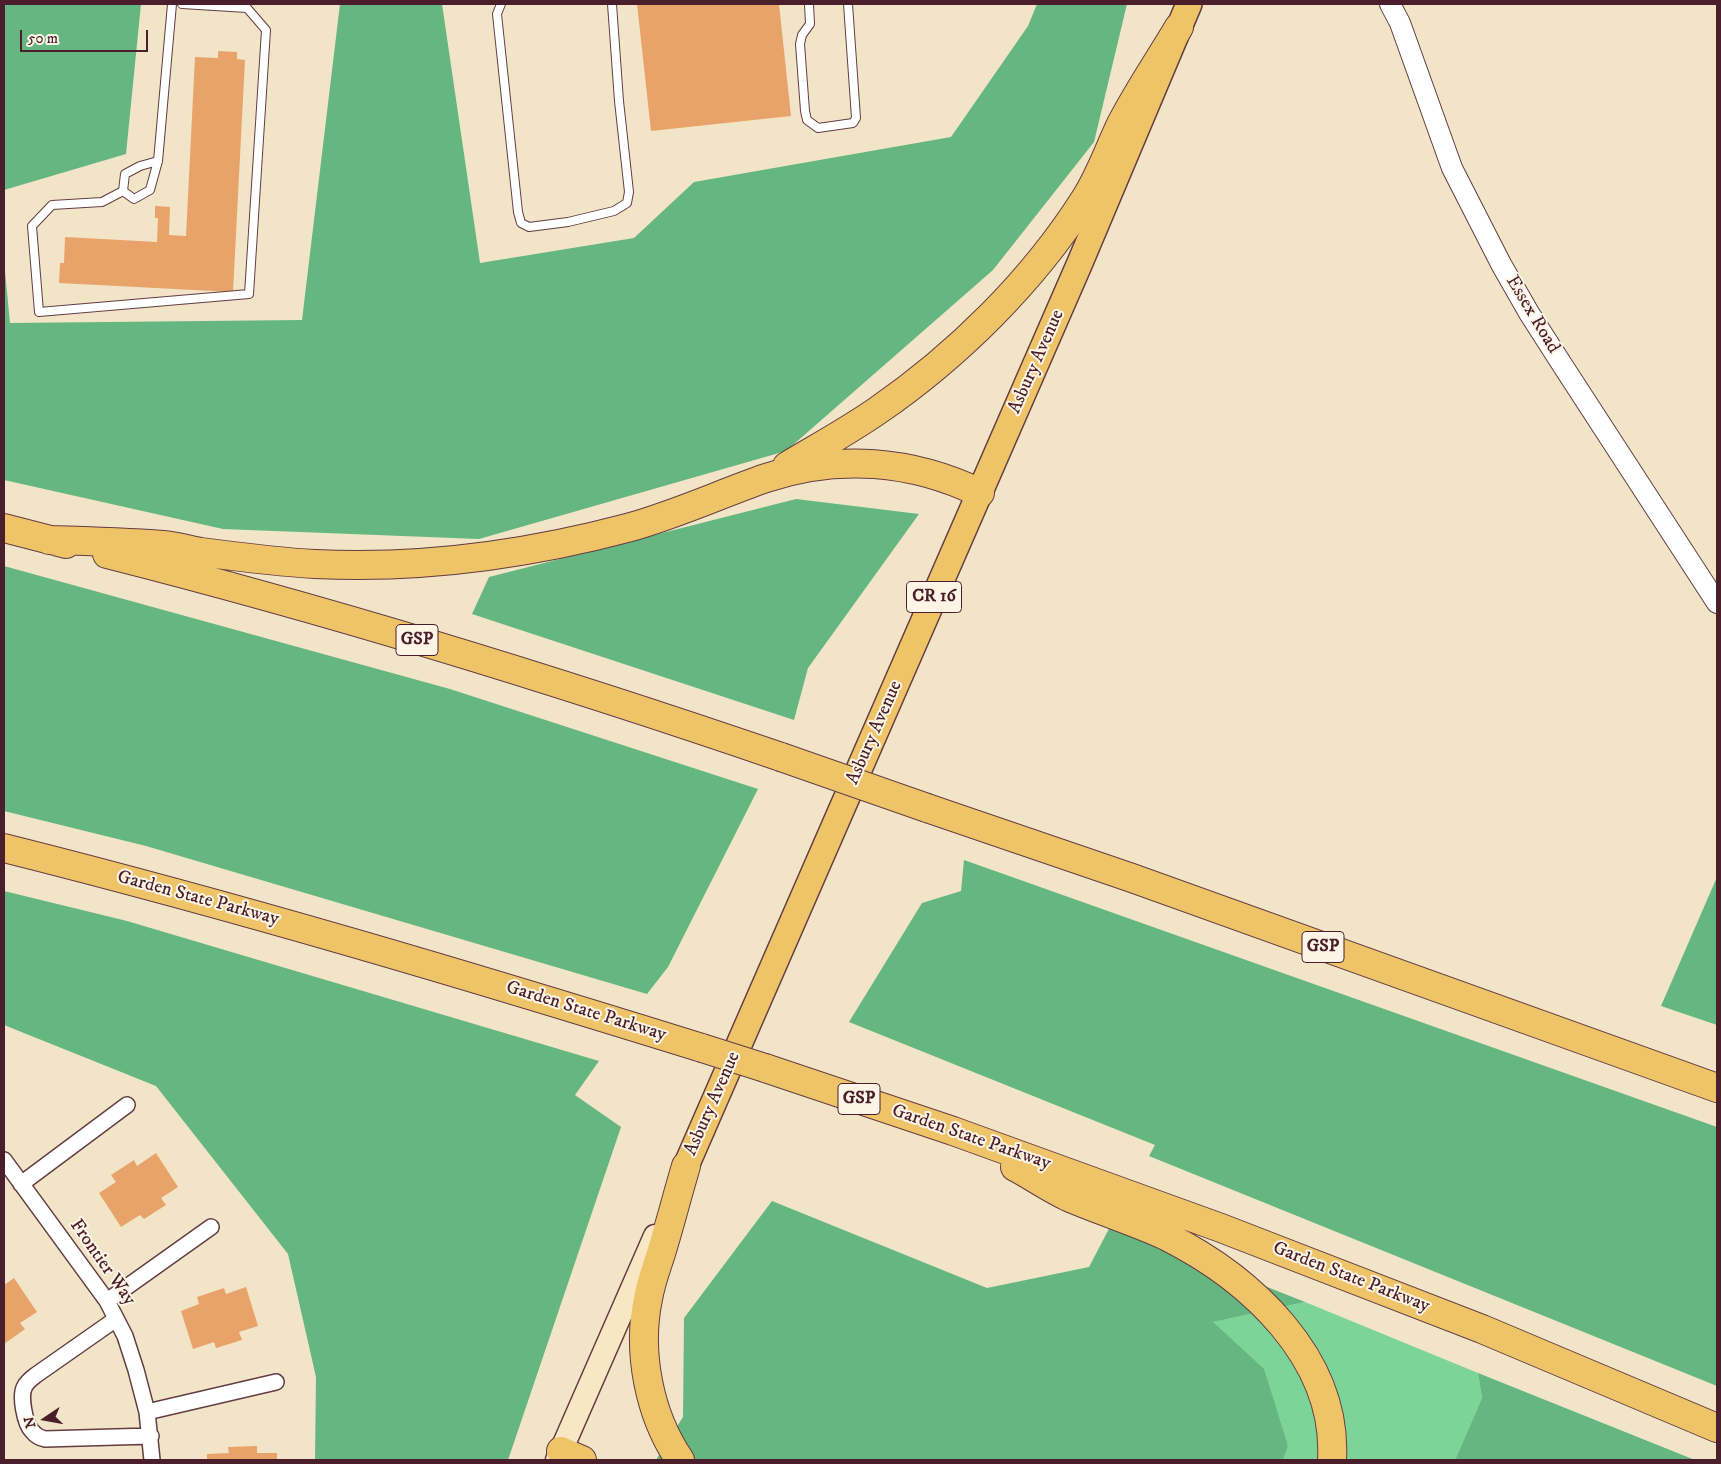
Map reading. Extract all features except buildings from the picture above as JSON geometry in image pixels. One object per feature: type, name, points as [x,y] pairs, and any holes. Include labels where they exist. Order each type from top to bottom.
[{"type":"highway","points":[[768,477],[853,426],[902,393],[973,333],[1022,282],[1086,198],[1122,123],[1184,15]]},
{"type":"highway","points":[[49,540],[166,545],[225,555],[314,564],[378,565],[438,562],[524,550],[591,537],[670,515],[768,477],[821,466],[856,463],[899,466],[943,476],[980,493]]},
{"type":"highway","name":"GSP","points":[[4,528],[230,587],[408,638],[590,694],[781,757],[1132,878],[1717,1088]]},
{"type":"highway","name":"Garden State Parkway","points":[[4,848],[336,937],[702,1048],[953,1131],[1133,1195],[1298,1258],[1572,1366],[1717,1428]]},
{"type":"highway","points":[[953,1131],[1067,1196],[1166,1236],[1217,1267],[1262,1302],[1294,1338],[1313,1371],[1327,1410],[1331,1431],[1332,1460]]},
{"type":"highway","points":[[680,1460],[666,1435],[652,1395],[647,1372],[644,1333],[648,1298],[686,1166]]},
{"type":"main road","name":"Asbury Avenue","points":[[567,1457],[686,1166],[1079,265],[1184,15]]},
{"type":"street","name":"Essex Road","points":[[1390,4],[1400,23],[1452,168],[1494,250],[1529,313],[1717,603]]},
{"type":"street","points":[[21,1184],[127,1105]]},
{"type":"street","name":"Frontier Way","points":[[4,1160],[107,1301],[125,1336],[134,1361],[147,1412],[152,1460]]},
{"type":"street","points":[[107,1301],[211,1227]]},
{"type":"street","points":[[116,1319],[43,1369],[24,1386],[22,1393],[23,1408],[31,1430],[39,1438],[150,1436]]},
{"type":"street","points":[[147,1412],[276,1382]]},
{"type":"lane","points":[[123,191],[134,199],[150,190],[158,161],[172,4]]},
{"type":"lane","points":[[123,191],[102,202],[52,205],[32,226],[39,312],[249,294],[266,30],[246,8],[182,4]]},
{"type":"lane","points":[[501,4],[497,14],[518,212],[521,223],[529,227],[568,222],[614,211],[627,203],[629,192],[619,102],[612,4]]},
{"type":"lane","points":[[809,4],[810,24],[802,35],[800,44],[804,102],[807,120],[818,128],[853,123],[856,118],[848,4]]},
{"type":"lane","points":[[123,191],[125,174],[140,166],[158,161]]},
{"type":"green space","points":[[4,4],[141,4],[126,154],[4,190]]},
{"type":"green space","points":[[340,4],[442,4],[480,263],[634,238],[694,182],[951,137],[1028,26],[1037,4],[1127,4],[1094,142],[993,270],[786,451],[479,539],[223,529],[4,480],[4,261],[10,323],[302,320]]},
{"type":"green space","points":[[796,499],[919,514],[808,668],[794,720],[472,614],[489,577]]},
{"type":"green space","points":[[4,566],[450,689],[758,789],[668,967],[647,994],[146,846],[4,811]]},
{"type":"green space","points":[[964,860],[1717,1127],[1717,1386],[1149,1156],[1155,1145],[849,1022],[922,903],[961,891]]},
{"type":"green space","points":[[1717,877],[1717,1025],[1661,1006]]},
{"type":"green space","points":[[4,891],[127,921],[599,1061],[575,1095],[621,1127],[508,1460],[315,1460],[316,1377],[288,1254],[156,1086],[4,1025]]},
{"type":"green space","points":[[772,1201],[987,1288],[1089,1267],[1111,1225],[1305,1302],[1213,1322],[1264,1369],[1288,1446],[1283,1460],[656,1460],[683,1417],[684,1318]]},
{"type":"green space","points":[[1305,1302],[1478,1373],[1482,1398],[1455,1460],[1283,1460],[1288,1445],[1212,1322]]},
{"type":"green space","points":[[1478,1373],[1695,1460],[1455,1460],[1482,1398]]}]
